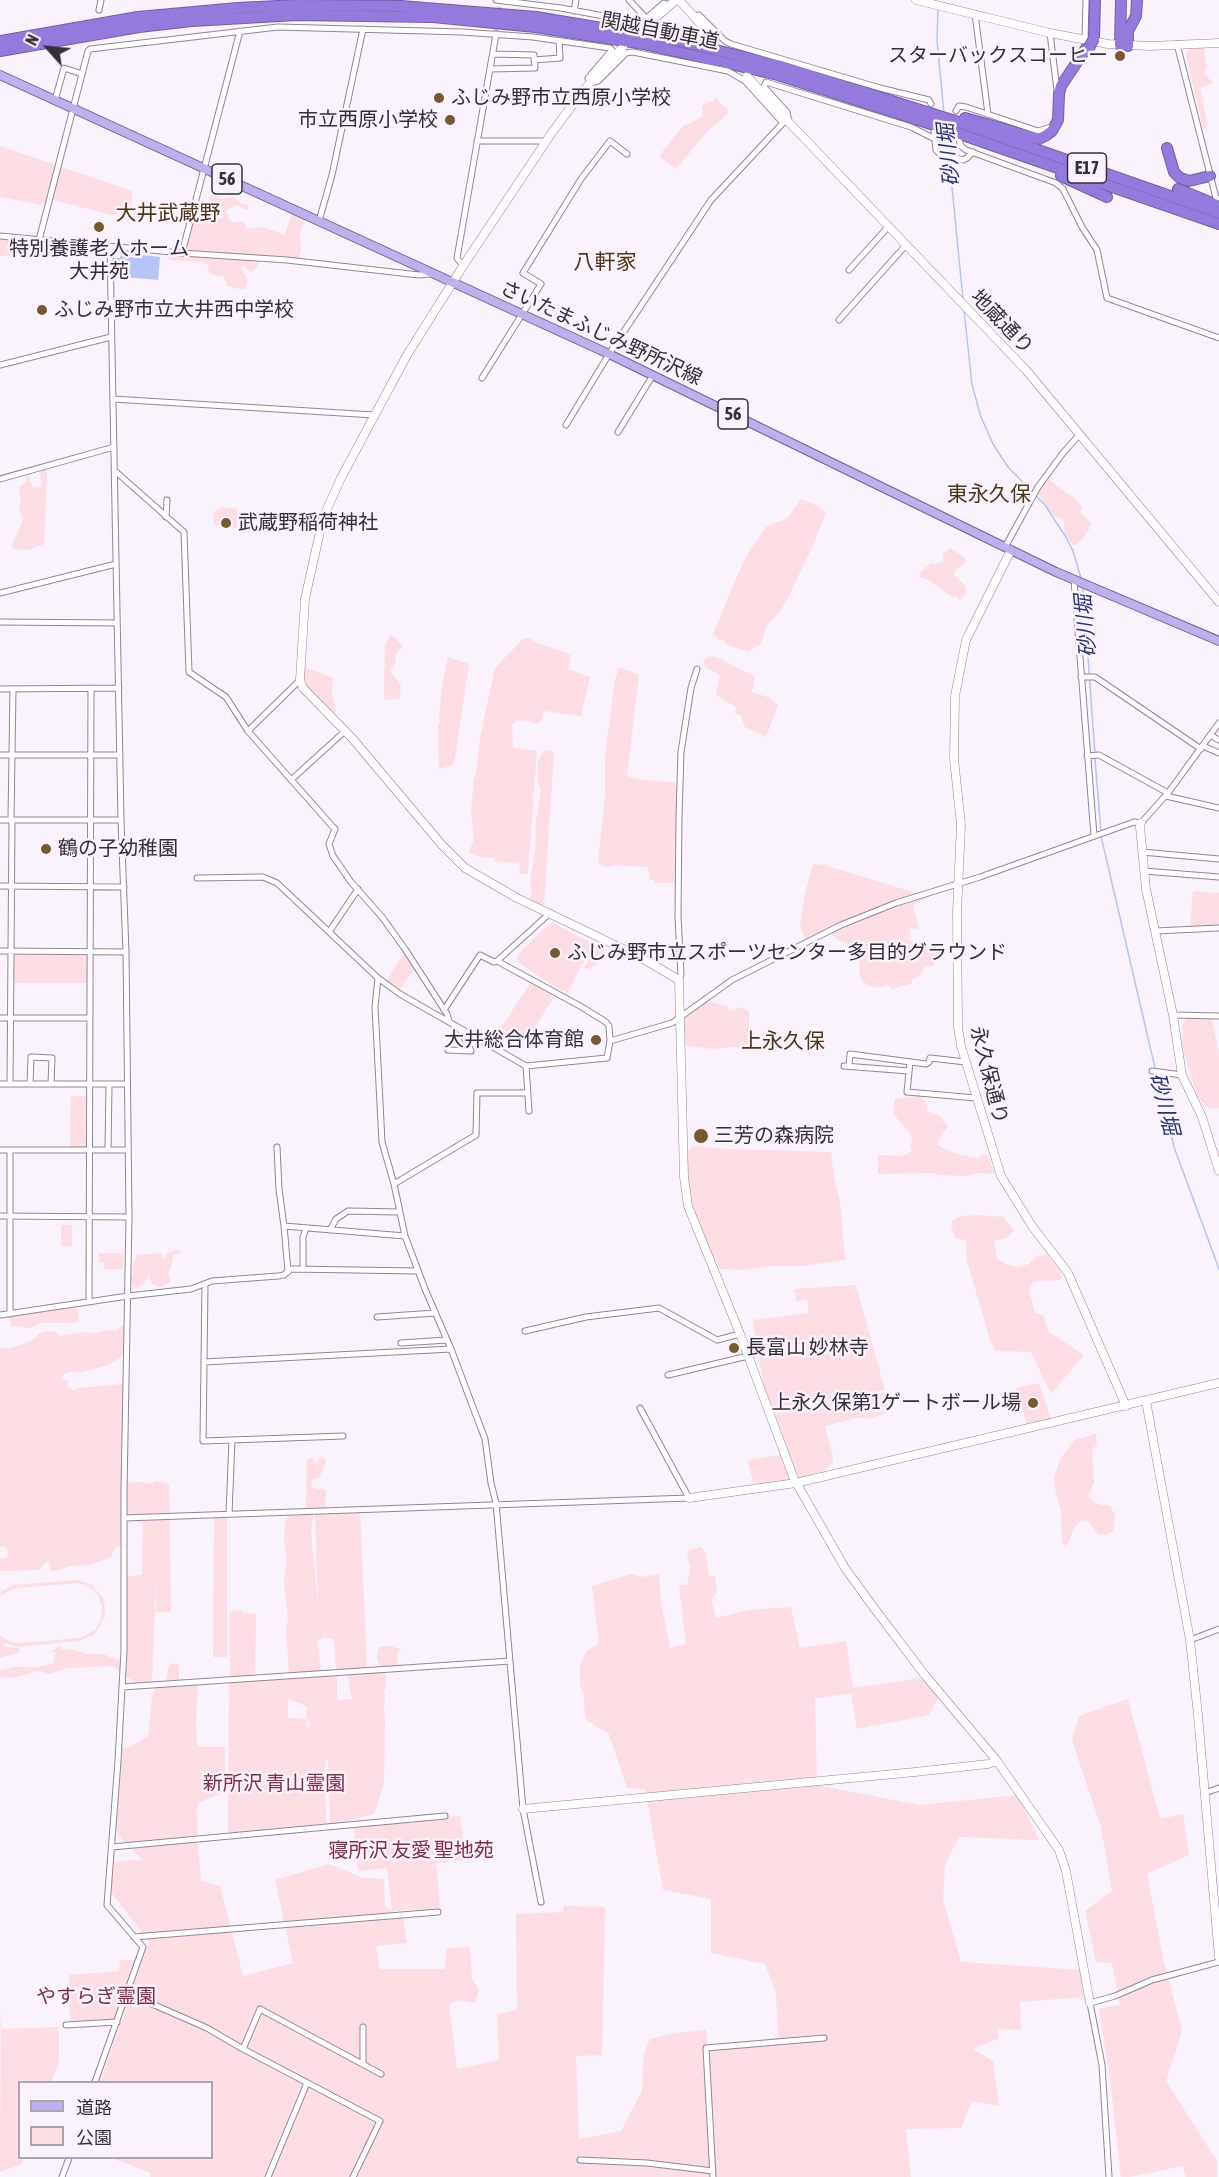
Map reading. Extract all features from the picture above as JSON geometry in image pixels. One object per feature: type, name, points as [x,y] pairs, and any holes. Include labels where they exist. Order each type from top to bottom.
[{"type":"highway","points":[[934,117],[956,124],[1039,139],[1055,127],[1059,116],[1059,90],[1089,42],[1090,0]]},
{"type":"highway","points":[[1071,113],[1064,107],[1062,92],[1089,42],[1095,0]]},
{"type":"highway","points":[[1121,0],[1124,45]]},
{"type":"highway","points":[[1124,45],[1136,16],[1137,0]]},
{"type":"highway","name":"関越自動車道","points":[[0,41],[138,17],[238,8],[350,5],[467,10],[537,17],[679,41],[781,66],[869,93],[934,117]]},
{"type":"highway","name":"関越自動車道","points":[[0,51],[140,27],[238,18],[338,15],[465,20],[568,32],[692,54],[934,117],[1219,213]]},
{"type":"highway","name":"関越自動車道","points":[[956,124],[985,142],[1219,224]]},
{"type":"highway","points":[[985,142],[1107,197]]},
{"type":"highway","points":[[1167,148],[1174,172],[1180,178],[1189,181],[1210,176]]},
{"type":"highway","points":[[1178,189],[1219,206]]},
{"type":"main road","name":"さいたまふじみ野所沢線","points":[[0,75],[609,354],[1075,580],[1219,641]]},
{"type":"street","points":[[99,10],[101,0]]},
{"type":"street","points":[[574,11],[576,0]]},
{"type":"street","points":[[629,0],[646,22]]},
{"type":"street","points":[[916,0],[933,2],[1089,42],[1124,45],[1219,43]]},
{"type":"street","points":[[1086,0],[1089,42]]},
{"type":"street","points":[[499,1],[523,2],[638,22],[646,22],[675,2],[693,16],[715,40]]},
{"type":"street","points":[[975,14],[988,114]]},
{"type":"street","points":[[693,16],[699,15],[725,41],[731,44],[929,100],[934,117],[936,150],[943,155],[965,159],[972,152]]},
{"type":"street","points":[[39,240],[90,49],[278,27],[496,33],[612,50],[588,78],[590,83]]},
{"type":"street","points":[[319,221],[332,175],[363,29]]},
{"type":"street","points":[[182,253],[240,31]]},
{"type":"street","points":[[463,266],[457,258],[496,33]]},
{"type":"street","points":[[1050,33],[1059,107],[1058,117],[1054,124],[1050,128],[1038,131],[961,106],[956,124],[961,146],[1056,183],[1063,189],[1082,227],[1097,250],[1107,298],[1219,338]]},
{"type":"street","points":[[534,60],[560,58],[559,41]]},
{"type":"street","points":[[1177,44],[1210,176],[1216,198],[1219,199]]},
{"type":"street","points":[[624,47],[590,83],[546,141],[463,266],[407,355],[341,478],[323,518],[305,599],[300,680],[303,688],[345,731],[458,862],[479,877],[640,957],[679,980]]},
{"type":"street","points":[[590,83],[598,81],[626,52],[685,62],[737,75],[786,123]]},
{"type":"street","points":[[490,69],[535,68],[534,55],[493,54]]},
{"type":"street","points":[[55,100],[64,68],[82,74]]},
{"type":"street","name":"地蔵通り","points":[[747,76],[786,123],[1026,370],[1219,602]]},
{"type":"street","points":[[566,426],[609,354],[711,200],[786,123],[787,112],[765,87],[766,82],[911,127],[935,139]]},
{"type":"street","points":[[477,141],[546,141]]},
{"type":"street","points":[[482,378],[541,284],[523,273],[581,179],[610,141],[627,154]]},
{"type":"street","points":[[849,270],[888,227]]},
{"type":"street","points":[[0,236],[287,260],[419,275],[435,273]]},
{"type":"street","points":[[839,320],[906,244]]},
{"type":"street","points":[[95,2081],[142,1947],[107,1907],[122,1687],[129,1217],[126,952],[121,820],[110,247]]},
{"type":"street","points":[[0,364],[111,337]]},
{"type":"street","points":[[618,432],[653,375]]},
{"type":"street","points":[[113,399],[374,416]]},
{"type":"street","name":"永久保通り","points":[[1080,434],[1063,453],[1031,499],[970,630],[955,696],[954,759],[961,825],[958,1027],[976,1098],[1000,1176],[1032,1226],[1068,1273],[1126,1406]]},
{"type":"street","points":[[0,479],[114,447]]},
{"type":"street","points":[[115,471],[184,534],[189,672],[226,697],[248,731],[335,829],[330,849],[357,889],[382,917],[405,949],[449,1017],[449,1021]]},
{"type":"street","points":[[166,517],[167,500]]},
{"type":"street","points":[[0,593],[116,564]]},
{"type":"street","points":[[1075,580],[1095,836]]},
{"type":"street","points":[[0,622],[117,623]]},
{"type":"street","points":[[696,669],[684,730],[681,759],[678,916],[684,1191],[693,1221],[740,1334],[796,1483],[845,1568],[924,1674],[997,1761],[1059,1850],[1066,1871],[1102,2065],[1109,2177]]},
{"type":"street","points":[[1081,677],[1092,676],[1202,747],[1219,753]]},
{"type":"street","points":[[248,731],[300,680]]},
{"type":"street","points":[[89,1302],[91,688]]},
{"type":"street","points":[[0,689],[119,688]]},
{"type":"street","points":[[10,1084],[13,689]]},
{"type":"street","points":[[1219,723],[1167,794],[1141,823],[1144,871],[1173,1015],[1182,1075],[1203,1117],[1219,1171]]},
{"type":"street","points":[[291,780],[345,731]]},
{"type":"street","points":[[1210,735],[1219,740]]},
{"type":"street","points":[[0,755],[120,755]]},
{"type":"street","points":[[1088,756],[1098,755],[1167,794],[1219,808]]},
{"type":"street","points":[[0,820],[121,820]]},
{"type":"street","points":[[610,1041],[663,1027],[681,1018],[732,980],[841,925],[896,903],[959,885],[1134,822],[1141,823]]},
{"type":"street","points":[[1142,852],[1219,859]]},
{"type":"street","points":[[1144,871],[1219,877]]},
{"type":"street","points":[[197,878],[263,877],[277,883],[378,978],[399,994],[526,1066],[607,1058],[610,1041],[609,1026],[606,1022],[497,961],[494,962],[480,955],[444,1010]]},
{"type":"street","points":[[0,886],[124,887]]},
{"type":"street","points":[[329,932],[357,889]]},
{"type":"street","points":[[497,961],[550,913]]},
{"type":"street","points":[[1155,931],[1219,928]]},
{"type":"street","points":[[0,951],[126,952]]},
{"type":"street","points":[[378,978],[375,1007],[382,1142],[405,1236],[451,1349],[484,1439],[490,1483],[496,1503],[524,1809],[541,1902]]},
{"type":"street","points":[[1173,1015],[1219,1016]]},
{"type":"street","points":[[0,1017],[90,1018]]},
{"type":"street","points":[[448,1050],[471,1051],[457,1026]]},
{"type":"street","points":[[909,1071],[846,1066],[850,1054],[926,1064],[930,1058],[966,1062]]},
{"type":"street","points":[[30,1084],[31,1057],[51,1058],[51,1084]]},
{"type":"street","points":[[910,1062],[907,1092],[976,1098]]},
{"type":"street","points":[[526,1066],[529,1111]]},
{"type":"street","points":[[1152,1071],[1182,1075]]},
{"type":"street","points":[[0,1084],[127,1084]]},
{"type":"street","points":[[108,1150],[109,1084]]},
{"type":"street","points":[[394,1184],[476,1136],[477,1093],[528,1093]]},
{"type":"street","points":[[277,1147],[288,1271]]},
{"type":"street","points":[[0,1149],[128,1150]]},
{"type":"street","points":[[10,1150],[10,1314]]},
{"type":"street","points":[[330,1230],[336,1219],[348,1211],[399,1212]]},
{"type":"street","points":[[0,1216],[129,1217]]},
{"type":"street","points":[[284,1226],[405,1236]]},
{"type":"street","points":[[303,1269],[303,1237],[306,1228]]},
{"type":"street","points":[[0,1315],[190,1289],[212,1281],[278,1276],[284,1275],[291,1269],[418,1271]]},
{"type":"street","points":[[205,1284],[203,1441],[343,1436]]},
{"type":"street","points":[[525,1331],[586,1317],[659,1308],[717,1340],[740,1334]]},
{"type":"street","points":[[377,1317],[435,1313]]},
{"type":"street","points":[[401,1343],[447,1340]]},
{"type":"street","points":[[204,1362],[451,1349]]},
{"type":"street","points":[[668,1375],[748,1356]]},
{"type":"street","points":[[124,1518],[496,1503],[580,1503],[689,1498],[796,1483],[1219,1383]]},
{"type":"street","points":[[1146,1401],[1190,1640],[1219,1957]]},
{"type":"street","points":[[640,1408],[689,1498]]},
{"type":"street","points":[[229,1514],[232,1440]]},
{"type":"street","points":[[1190,1640],[1219,1629]]},
{"type":"street","points":[[122,1687],[510,1661]]},
{"type":"street","points":[[524,1809],[915,1772],[997,1761]]},
{"type":"street","points":[[1205,1793],[1219,1788]]},
{"type":"street","points":[[112,1847],[445,1816]]},
{"type":"street","points":[[134,1937],[438,1912]]},
{"type":"street","points":[[1090,2003],[1115,1996],[1152,1980],[1219,1962]]},
{"type":"street","points":[[127,1993],[207,2028],[380,2121],[352,2177]]},
{"type":"street","points":[[243,2049],[260,2009],[381,2074]]},
{"type":"street","points":[[66,2025],[117,2022]]},
{"type":"street","points":[[363,2027],[363,2064]]},
{"type":"street","points":[[580,2160],[647,2163],[713,2174],[705,2048],[824,2038]]},
{"type":"street","points":[[268,2177],[307,2083]]},
{"type":"street","points":[[62,2177],[68,2159]]},
{"type":"green space","points":[[1194,46],[1204,47],[1207,66],[1204,73],[1213,83],[1200,88],[1207,122],[1206,128],[1203,129],[1186,54]]},
{"type":"green space","points":[[717,98],[721,105],[727,108],[728,113],[710,128],[676,169],[660,157],[684,125],[701,117],[702,106]]},
{"type":"green space","points":[[0,146],[132,191],[132,204],[130,207],[122,208],[121,213],[112,215],[53,200],[41,205],[0,197]]},
{"type":"green space","points":[[212,195],[223,199],[233,197],[242,204],[247,204],[249,207],[247,210],[237,205],[226,212],[230,221],[237,223],[243,221],[247,229],[263,227],[285,235],[292,213],[305,218],[300,234],[299,258],[260,261],[253,272],[248,271],[245,265],[241,267],[248,280],[245,289],[227,286],[223,276],[216,276],[209,272],[204,262],[170,260],[167,254],[185,248],[191,232],[193,217],[208,217],[212,220],[215,216],[223,218],[223,208],[215,203],[210,204]]},
{"type":"green space","points":[[0,238],[28,242],[28,249],[19,255],[0,256]]},
{"type":"green space","points":[[43,469],[47,471],[44,544],[28,550],[13,549],[12,545],[24,518],[19,511],[20,487],[27,481],[25,475],[29,476],[33,488],[41,487],[39,473]]},
{"type":"green space","points":[[1048,479],[1078,501],[1082,508],[1080,512],[1091,523],[1090,528],[1076,545],[1073,545],[1064,533],[1064,520],[1053,515],[1038,494]]},
{"type":"green space","points":[[801,499],[826,512],[786,602],[767,625],[761,644],[748,652],[728,645],[713,634],[747,555],[766,527],[788,518]]},
{"type":"green space","points":[[222,507],[237,509],[237,528],[214,525],[213,513]]},
{"type":"green space","points":[[950,548],[965,558],[966,562],[956,570],[954,575],[966,586],[966,592],[960,601],[928,580],[919,577],[920,572],[931,563],[943,562],[943,554]]},
{"type":"green space","points":[[390,635],[402,645],[402,649],[399,649],[395,656],[396,661],[390,672],[401,684],[400,699],[384,700],[385,646]]},
{"type":"green space","points":[[530,638],[534,642],[567,653],[571,656],[568,669],[590,677],[581,716],[544,711],[542,720],[537,724],[524,720],[516,721],[512,725],[513,748],[537,751],[528,874],[519,874],[520,863],[494,861],[495,854],[494,858],[479,857],[469,852],[474,839],[471,811],[474,778],[495,668],[523,639]]},
{"type":"green space","points":[[709,656],[719,658],[755,677],[752,692],[770,698],[778,705],[766,737],[745,727],[741,716],[735,713],[736,707],[716,695],[720,675],[703,664]]},
{"type":"green space","points":[[448,657],[469,664],[454,765],[439,769],[438,725],[441,719],[439,717],[442,686]]},
{"type":"green space","points":[[304,667],[333,678],[332,693],[336,713],[332,713],[304,686],[302,674]]},
{"type":"green space","points":[[619,667],[639,675],[627,776],[675,783],[678,789],[676,883],[654,883],[654,880],[650,880],[648,867],[614,865],[607,867],[598,861],[605,797],[605,755],[615,680]]},
{"type":"green space","points":[[544,751],[554,752],[544,906],[529,900],[532,891],[530,883],[541,791],[538,783],[538,760]]},
{"type":"green space","points":[[813,864],[824,865],[929,897],[913,905],[919,929],[909,928],[911,933],[908,940],[921,945],[923,949],[934,949],[937,952],[934,965],[929,967],[925,965],[922,974],[912,980],[911,984],[892,989],[887,984],[880,988],[872,987],[863,982],[860,976],[859,956],[864,954],[862,946],[851,945],[838,940],[831,934],[822,932],[806,940],[800,926]]},
{"type":"green space","points":[[1193,891],[1219,893],[1219,925],[1190,927]]},
{"type":"green space","name":"ふじみ野市⽴スポーツセンター多⽬的グラウンド","points":[[552,922],[593,944],[568,992],[560,990],[518,962],[517,957],[524,948]]},
{"type":"green space","points":[[597,943],[604,950],[603,960],[589,969],[584,968]]},
{"type":"green space","points":[[13,952],[88,953],[89,983],[13,983]]},
{"type":"green space","points":[[405,952],[415,968],[399,991],[386,981]]},
{"type":"green space","points":[[531,982],[554,997],[525,1043],[501,1028]]},
{"type":"green space","points":[[706,1001],[728,1006],[728,1010],[734,1011],[741,1007],[749,1011],[749,1028],[753,1030],[753,1044],[747,1048],[713,1049],[687,1046],[684,1043],[683,1019]]},
{"type":"green space","points":[[1186,1019],[1212,1019],[1219,1055],[1219,1108],[1209,1109],[1197,1097],[1183,1049],[1182,1027]]},
{"type":"green space","points":[[71,1096],[86,1096],[86,1147],[70,1147]]},
{"type":"green space","points":[[920,1096],[927,1103],[927,1111],[943,1118],[943,1122],[947,1124],[937,1145],[955,1154],[978,1158],[986,1153],[995,1174],[978,1173],[965,1176],[934,1173],[878,1174],[878,1155],[903,1156],[912,1151],[910,1145],[913,1140],[908,1130],[896,1115],[893,1115],[895,1099]]},
{"type":"green space","points":[[693,1146],[831,1152],[840,1201],[845,1260],[801,1266],[767,1266],[744,1270],[720,1269],[695,1220],[688,1200],[685,1158]]},
{"type":"green space","points":[[962,1216],[1003,1217],[1014,1230],[1006,1238],[994,1240],[997,1258],[1005,1264],[1018,1267],[1029,1264],[1037,1256],[1047,1254],[1061,1272],[1061,1279],[1033,1282],[1029,1290],[1035,1313],[1043,1315],[1049,1332],[1084,1355],[1051,1394],[1031,1352],[996,1351],[990,1340],[967,1261],[966,1241],[955,1238],[951,1227],[953,1220]]},
{"type":"green space","points":[[61,1225],[72,1225],[72,1246],[61,1246]]},
{"type":"green space","points":[[180,1250],[181,1253],[173,1255],[168,1274],[171,1282],[160,1287],[152,1284],[149,1275],[143,1285],[133,1287],[132,1267],[137,1255],[161,1253],[164,1259],[166,1254]]},
{"type":"green space","points":[[99,1253],[123,1253],[123,1269],[104,1269],[104,1263],[99,1263]]},
{"type":"green space","points":[[856,1285],[885,1390],[772,1409],[764,1387],[753,1320],[809,1313],[807,1300],[796,1301],[795,1289]]},
{"type":"green space","points":[[73,1306],[77,1309],[79,1316],[78,1321],[73,1323],[39,1323],[34,1327],[26,1328],[11,1325],[10,1316]]},
{"type":"green space","points":[[126,1325],[125,1354],[109,1365],[82,1372],[70,1372],[64,1374],[61,1379],[68,1381],[67,1387],[73,1390],[124,1384],[122,1465],[126,1480],[132,1483],[152,1484],[156,1481],[169,1484],[171,1612],[156,1612],[156,1576],[152,1682],[134,1684],[132,1680],[121,1675],[115,1666],[66,1668],[50,1674],[40,1671],[11,1678],[0,1677],[0,1670],[15,1667],[38,1667],[53,1663],[56,1652],[51,1652],[60,1646],[65,1650],[104,1654],[111,1658],[124,1660],[127,1576],[142,1575],[143,1523],[134,1521],[125,1512],[121,1512],[122,1546],[115,1548],[111,1557],[90,1565],[70,1566],[51,1571],[50,1562],[45,1563],[40,1570],[0,1571],[0,1558],[5,1559],[9,1554],[5,1547],[0,1547],[0,1348],[11,1348],[31,1341],[40,1333],[47,1331],[56,1332],[59,1336],[115,1331]]},
{"type":"green space","name":"上永久保第1ゲートボール場","points":[[1039,1383],[1051,1419],[1027,1425],[1016,1388]]},
{"type":"green space","points":[[886,1393],[887,1411],[884,1414],[867,1419],[860,1417],[825,1426],[833,1457],[833,1461],[826,1470],[790,1481],[772,1483],[756,1484],[752,1478],[748,1462],[750,1460],[789,1453],[775,1413]]},
{"type":"green space","points":[[1096,1434],[1097,1444],[1092,1450],[1094,1483],[1088,1496],[1101,1505],[1109,1505],[1115,1514],[1114,1531],[1106,1535],[1098,1534],[1088,1521],[1081,1520],[1075,1527],[1067,1545],[1062,1544],[1061,1510],[1054,1477],[1061,1458],[1075,1440]]},
{"type":"green space","name":"新所沢 青山霊園","points":[[311,1457],[317,1464],[320,1457],[325,1458],[326,1461],[319,1478],[312,1479],[311,1486],[324,1489],[326,1492],[325,1508],[314,1511],[311,1532],[318,1604],[315,1512],[360,1510],[367,1669],[336,1672],[334,1638],[333,1640],[326,1637],[317,1640],[321,1672],[318,1676],[337,1675],[337,1700],[352,1699],[347,1674],[376,1672],[380,1667],[377,1658],[379,1647],[390,1646],[403,1650],[400,1650],[397,1655],[398,1666],[389,1668],[386,1673],[384,1783],[374,1814],[330,1825],[328,1760],[325,1759],[326,1826],[228,1836],[229,1682],[289,1674],[286,1630],[288,1617],[284,1581],[287,1561],[285,1525],[287,1518],[301,1514],[306,1505],[307,1460]],"holes":[[[288,1699],[307,1706],[306,1717],[311,1725],[307,1730],[306,1719],[288,1718]]]},
{"type":"green space","points":[[227,1517],[227,1657],[213,1657],[214,1518]]},
{"type":"green space","name":"寝所沢 友愛 聖地苑","points":[[701,1547],[706,1554],[709,1575],[715,1576],[717,1594],[711,1598],[716,1618],[749,1610],[791,1607],[800,1648],[846,1641],[853,1688],[921,1678],[938,1697],[929,1715],[857,1729],[851,1693],[815,1699],[817,1785],[919,1805],[1018,1795],[1039,1840],[959,1837],[945,1865],[943,1900],[961,1962],[1083,1970],[1085,1997],[1020,2002],[1021,2030],[997,2029],[999,2038],[973,2049],[993,2061],[999,2106],[972,2101],[961,2128],[906,2129],[911,2177],[150,2177],[151,2173],[115,2159],[213,2159],[213,2081],[100,2081],[149,1942],[111,1892],[114,1861],[142,1860],[119,1836],[115,1828],[122,1748],[130,1747],[148,1736],[152,1696],[155,1687],[165,1686],[171,1663],[179,1665],[179,1681],[198,1683],[197,1747],[225,1747],[225,1792],[198,1803],[197,1833],[201,1881],[220,1886],[243,1976],[293,1963],[275,1880],[330,1864],[363,1878],[384,1879],[385,1907],[392,1911],[387,1868],[358,1871],[354,1827],[460,1816],[466,1860],[436,1863],[440,1908],[394,1911],[403,1917],[407,1943],[376,1946],[380,1969],[445,1969],[447,1948],[470,1947],[472,1979],[479,1989],[475,2003],[460,2000],[449,2005],[457,2069],[499,2060],[497,2014],[517,2010],[516,1914],[563,1912],[564,1906],[605,1907],[602,2055],[576,2056],[579,2139],[621,2131],[642,2091],[644,2053],[650,2039],[674,2033],[706,2030],[708,2049],[778,2037],[776,1993],[765,1964],[711,1953],[711,1899],[663,1890],[645,1789],[627,1788],[609,1734],[585,1719],[580,1666],[586,1652],[599,1643],[592,1586],[631,1574],[641,1577],[659,1574],[661,1601],[670,1648],[686,1644],[679,1585],[687,1585],[690,1567],[687,1555],[689,1550]]},
{"type":"green space","points":[[77,1580],[92,1585],[104,1599],[105,1616],[94,1635],[79,1641],[19,1647],[3,1643],[5,1647],[19,1648],[20,1652],[0,1658],[0,1635],[11,1642],[20,1643],[80,1638],[95,1630],[101,1619],[102,1606],[98,1595],[87,1585],[77,1583],[18,1588],[0,1597],[1,1592],[13,1585]]},
{"type":"green space","points":[[242,1610],[243,1613],[256,1614],[255,1676],[230,1678],[230,1611]]},
{"type":"green space","points":[[1128,1699],[1160,1819],[1183,1814],[1189,1855],[1147,1874],[1163,1958],[1182,2031],[1166,2081],[1217,2161],[1217,2177],[1186,2177],[1183,2166],[1121,2177],[1110,2079],[1099,2009],[1120,2005],[1112,1963],[1096,1962],[1085,1911],[1112,1891],[1101,1827],[1072,1740],[1079,1716]]},
{"type":"green space","name":"やすらぎ霊園","points":[[120,1960],[136,1960],[115,2020],[70,2021],[69,1975],[119,1971]]},
{"type":"green space","points":[[1,2009],[2,2029],[59,2027],[59,2062],[51,2081],[18,2081],[18,2159],[24,2159],[22,2164],[0,2172]]},
{"type":"water","points":[[143,255],[160,257],[158,280],[114,276],[116,270],[114,258],[120,258],[120,256],[142,258]]},
{"type":"waterway","name":"砂川堀","points":[[938,8],[937,40],[944,114]]},
{"type":"waterway","name":"砂川堀","points":[[946,134],[948,153]]},
{"type":"waterway","name":"砂川堀","points":[[949,157],[963,299]]},
{"type":"waterway","name":"砂川堀","points":[[964,310],[972,385],[981,417],[993,444],[1008,467],[1045,505],[1067,539],[1081,578]]},
{"type":"waterway","name":"砂川堀","points":[[1083,588],[1095,754]]},
{"type":"waterway","name":"砂川堀","points":[[1095,759],[1101,832]]},
{"type":"waterway","name":"砂川堀","points":[[1101,836],[1155,1068]]},
{"type":"waterway","name":"砂川堀","points":[[1156,1073],[1174,1147],[1219,1269]]},
{"type":"tunnel","points":[[496,34],[500,5]]},
{"type":"place","name":"スターバックスコーヒー","points":[[1120,56]]},
{"type":"place","name":"ふじみ野市立西原小学校","points":[[439,98]]},
{"type":"place","name":"市立西原小学校","points":[[450,120]]},
{"type":"place","name":"特別養護老人ホーム 大井苑","points":[[99,227]]},
{"type":"place","name":"ふじみ野市立大井西中学校","points":[[42,310]]},
{"type":"place","name":"武蔵野稲荷神社","points":[[226,523]]},
{"type":"place","name":"鶴の子幼稚園","points":[[46,849]]},
{"type":"place","name":"ふじみ野市⽴スポーツセンター多⽬的グラウンド","points":[[555,953]]},
{"type":"place","name":"大井総合体育館","points":[[596,1040]]},
{"type":"place","name":"三芳の森病院","points":[[701,1136]]},
{"type":"place","name":"長富山 妙林寺","points":[[734,1348]]},
{"type":"place","name":"上永久保第1ゲートボール場","points":[[1033,1403]]},
{"type":"district","name":"大井武蔵野","points":[[168,213]]},
{"type":"district","name":"八軒家","points":[[605,262]]},
{"type":"district","name":"東永久保","points":[[989,494]]},
{"type":"district","name":"上永久保","points":[[783,1041]]}]
